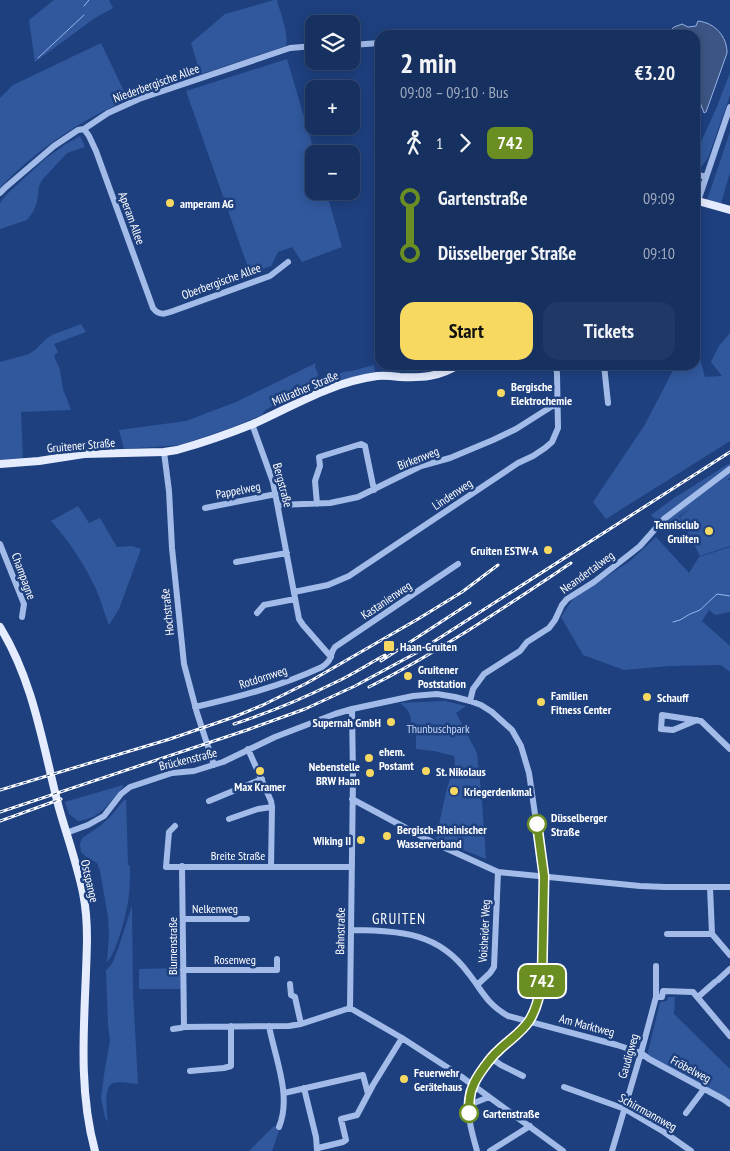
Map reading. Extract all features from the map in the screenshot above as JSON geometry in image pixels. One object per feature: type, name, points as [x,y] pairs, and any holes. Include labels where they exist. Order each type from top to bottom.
[{"type":"main road","points":[[700,202],[730,210]]},
{"type":"main road","name":"Millrather Straße","points":[[164,452],[187,447],[252,424],[310,396],[339,385],[380,376],[413,378],[434,376],[450,370]]},
{"type":"main road","name":"Gruitener Straße","points":[[0,464],[84,454],[164,452]]},
{"type":"main road","name":"Ostspange","points":[[0,626],[13,649],[22,671],[82,891],[87,939],[84,1086],[89,1125],[95,1151]]},
{"type":"street","points":[[360,44],[375,43]]},
{"type":"street","name":"Niederbergische Allee","points":[[0,193],[45,153],[78,130],[84,129],[108,113],[139,99],[290,48],[305,47]]},
{"type":"street","points":[[700,195],[730,107]]},
{"type":"street","name":"Aperam Allee","points":[[84,129],[96,151],[154,308],[159,314]]},
{"type":"street","points":[[700,175],[706,177]]},
{"type":"street","name":"Oberbergische Allee","points":[[159,314],[173,311],[270,276],[288,262]]},
{"type":"street","name":"Lindenweg","points":[[294,596],[350,576],[552,442],[558,428],[556,370]]},
{"type":"street","points":[[605,370],[608,403]]},
{"type":"street","name":"Birkenweg","points":[[278,504],[317,504],[358,497],[421,466],[450,458],[493,440],[516,429],[557,403]]},
{"type":"street","name":"Bergstraße","points":[[252,424],[276,494],[297,613],[302,625],[331,658]]},
{"type":"street","points":[[317,504],[315,481],[320,466],[318,457],[361,444],[365,446],[374,490]]},
{"type":"street","name":"Hochstraße","points":[[164,452],[169,491],[181,643],[186,673],[196,711],[214,765]]},
{"type":"street","name":"Neandertalweg","points":[[470,700],[473,689],[484,674],[515,655],[527,642],[549,628],[567,599],[594,582],[630,554],[640,546],[664,519],[730,469]]},
{"type":"street","name":"Pappelweg","points":[[205,508],[276,494]]},
{"type":"street","name":"Champagne","points":[[0,544],[24,604],[22,617]]},
{"type":"street","points":[[236,562],[287,553]]},
{"type":"street","name":"Kastanienweg","points":[[331,658],[335,647],[458,564]]},
{"type":"street","points":[[257,613],[264,605],[294,596]]},
{"type":"street","name":"Rotdornweg","points":[[196,711],[278,685],[322,667],[329,663],[331,658]]},
{"type":"street","name":"Brückenstraße","points":[[66,833],[88,825],[104,816],[121,794],[130,787],[172,773],[194,771],[231,759],[248,749],[314,721],[352,709],[413,696],[437,694],[470,700],[482,705],[512,730],[521,746],[531,783],[544,876],[542,980],[536,1006],[529,1022]]},
{"type":"street","name":"Bahnstraße","points":[[350,1008],[352,709]]},
{"type":"street","points":[[697,720],[673,730],[661,728],[662,715],[697,720],[704,723],[730,749]]},
{"type":"street","points":[[248,749],[272,807],[271,867]]},
{"type":"street","points":[[209,801],[262,779]]},
{"type":"street","points":[[352,799],[432,842],[498,872],[640,886],[730,887]]},
{"type":"street","points":[[229,819],[258,809],[272,807]]},
{"type":"street","name":"Breite Straße","points":[[175,826],[169,832],[166,867],[352,867]]},
{"type":"street","name":"Blumenstraße","points":[[182,866],[184,1027]]},
{"type":"street","name":"Voisheider Weg","points":[[477,985],[490,973],[494,966],[498,872]]},
{"type":"street","points":[[710,887],[712,934],[730,955]]},
{"type":"street","name":"Nelkenweg","points":[[183,919],[247,919]]},
{"type":"street","name":"Am Marktweg","points":[[351,930],[389,930],[407,933],[428,940],[451,954],[461,963],[496,1010],[508,1016],[596,1038],[641,1053]]},
{"type":"street","points":[[667,934],[712,934]]},
{"type":"street","name":"Rosenweg","points":[[183,970],[277,970],[277,959]]},
{"type":"street","name":"Gaudigweg","points":[[612,1151],[658,993],[656,966]]},
{"type":"street","points":[[698,997],[730,969]]},
{"type":"street","points":[[290,984],[291,995],[295,997],[300,1024]]},
{"type":"street","points":[[658,993],[693,992],[730,1036]]},
{"type":"street","points":[[173,1029],[184,1027],[290,1026],[350,1008],[402,1038],[473,1085],[564,1151]]},
{"type":"street","points":[[476,1151],[469,1113],[473,1085],[498,1050],[516,1036],[529,1022]]},
{"type":"street","points":[[190,1071],[231,1066],[231,1026]]},
{"type":"street","points":[[268,1026],[284,1093],[283,1115],[279,1127]]},
{"type":"street","points":[[304,1088],[318,1150],[343,1142],[346,1140],[341,1120],[357,1115],[402,1038]]},
{"type":"street","name":"Fröbelweg","points":[[641,1053],[730,1104]]},
{"type":"street","points":[[491,1058],[523,1076]]},
{"type":"street","points":[[284,1093],[363,1075],[368,1094]]},
{"type":"street","name":"Schirrmannweg","points":[[564,1087],[625,1109],[664,1132],[691,1151]]},
{"type":"street","points":[[686,1113],[704,1089]]},
{"type":"street","points":[[469,1105],[489,1097]]},
{"type":"street","points":[[490,1151],[530,1126]]},
{"type":"green space","points":[[54,0],[109,0],[113,8],[95,18],[35,62],[29,20]]},
{"type":"green space","points":[[277,0],[284,23],[286,46],[122,102],[84,122],[47,146],[30,159],[0,188],[0,98],[13,85],[101,43],[124,91],[198,66],[191,43],[225,14]]},
{"type":"green space","points":[[287,59],[305,120],[305,135],[309,135],[312,145],[305,145],[305,200],[329,200],[342,247],[302,262],[292,247],[278,252],[271,266],[250,273],[186,91]]},
{"type":"green space","points":[[730,73],[730,95],[708,158],[700,167],[701,142]]},
{"type":"green space","points":[[730,132],[730,172],[721,204],[707,200]]},
{"type":"green space","points":[[80,136],[85,147],[67,153],[42,180],[39,186],[37,202],[27,220],[0,229],[0,203],[6,195],[45,159]]},
{"type":"green space","points":[[81,324],[86,332],[54,344],[58,352],[54,356],[60,370],[63,389],[71,410],[21,412],[23,460],[0,461],[0,362],[29,354],[52,335]]},
{"type":"green space","points":[[730,333],[730,441],[606,519],[593,502],[644,426],[673,370],[700,370],[700,359],[705,377],[722,376],[711,362],[719,346]]},
{"type":"green space","points":[[316,363],[315,367],[318,374],[316,383],[343,372],[374,365],[375,372],[339,381],[306,393],[303,392],[293,396],[293,400],[287,399],[265,410],[262,415],[180,445],[124,449],[119,430],[186,421],[236,402]]},
{"type":"green space","name":"Tennisclub Gruiten","points":[[730,463],[730,478],[727,480],[730,480],[730,546],[700,556],[680,517],[691,508],[679,516],[683,525],[667,532],[651,515],[674,498]]},
{"type":"green space","points":[[78,506],[89,523],[100,518],[117,547],[131,546],[141,549],[119,609],[109,625],[96,590],[85,568],[51,521]]},
{"type":"green space","points":[[656,537],[689,573],[699,557],[730,547],[730,612],[715,615],[709,610],[702,621],[730,646],[730,672],[721,665],[670,666],[624,670],[583,655],[561,617],[573,599],[630,561]]},
{"type":"green space","name":"Thunbuschpark","points":[[445,701],[466,706],[456,713],[477,753],[486,859],[436,839],[446,792],[455,762],[454,756],[416,749],[416,735],[410,733],[411,720],[409,713],[400,703]]},
{"type":"green space","points":[[123,785],[108,804],[93,817],[78,821],[69,814],[65,802]]},
{"type":"green space","points":[[126,800],[128,865],[130,866],[129,894],[127,909],[115,950],[107,962],[108,917],[100,871],[97,863],[81,852],[80,844],[82,838],[110,817]]},
{"type":"green space","points":[[132,906],[133,992],[138,1084],[119,1082],[110,1085],[106,1101],[108,1122],[101,1098],[110,1040],[106,970],[112,964]]},
{"type":"green space","points":[[181,968],[181,989],[139,989],[139,969]]},
{"type":"green space","points":[[668,997],[675,997],[674,1014],[730,1069],[730,1101],[647,1056],[660,1002],[667,1001]]},
{"type":"green space","points":[[274,1126],[280,1128],[272,1151],[249,1151]]},
{"type":"shaded area","points":[[698,21],[704,22],[719,31],[725,41],[727,53],[706,112],[704,113],[700,102],[700,30],[672,29],[682,24],[688,27],[696,26]]},
{"type":"waterway","points":[[84,6],[89,0]]},
{"type":"waterway","points":[[38,58],[84,15]]},
{"type":"waterway","points":[[673,622],[700,610],[717,594],[730,596]]},
{"type":"railway","points":[[0,812],[247,730],[305,709],[355,686],[416,653],[730,452]]},
{"type":"railway","points":[[369,687],[446,644],[571,563]]},
{"type":"railway","points":[[0,790],[170,739],[263,705],[307,683],[418,619],[462,592],[498,565]]},
{"type":"railway","points":[[381,661],[470,603]]},
{"type":"railway","points":[[234,724],[310,695],[347,677],[385,655]]},
{"type":"railway","points":[[0,821],[61,799]]},
{"type":"bus line","name":"742","points":[[469,1113],[473,1085],[498,1050],[516,1036],[529,1022],[540,993],[542,980],[544,876],[537,824]]},
{"type":"place","name":"amperam AG","points":[[170,203]]},
{"type":"place","name":"Bergische Elektrochemie","points":[[501,393]]},
{"type":"place","name":"Tennisclub Gruiten","points":[[709,531]]},
{"type":"place","name":"Gruiten ESTW-A","points":[[548,550]]},
{"type":"place","name":"Haan-Gruiten","points":[[389,646]]},
{"type":"place","name":"Gruitener Poststation","points":[[408,676]]},
{"type":"place","name":"Schauff","points":[[647,697]]},
{"type":"place","name":"Familien Fitness Center","points":[[541,702]]},
{"type":"place","name":"Supernah GmbH","points":[[391,722]]},
{"type":"place","name":"ehem. Postamt","points":[[369,758]]},
{"type":"place","name":"Max Kramer","points":[[260,771]]},
{"type":"place","name":"St. Nikolaus","points":[[426,771]]},
{"type":"place","name":"Nebenstelle BRW Haan","points":[[370,773]]},
{"type":"place","name":"Kriegerdenkmal","points":[[454,791]]},
{"type":"place","name":"Düsselberger Straße","points":[[537,824]]},
{"type":"place","name":"Bergisch-Rheinischer Wasserverband","points":[[387,836]]},
{"type":"place","name":"Wiking II","points":[[361,840]]},
{"type":"place","name":"Feuerwehr Gerätehaus","points":[[404,1079]]},
{"type":"place","name":"Gartenstraße","points":[[469,1113]]},
{"type":"district","name":"GRUITEN","points":[[399,918]]}]
